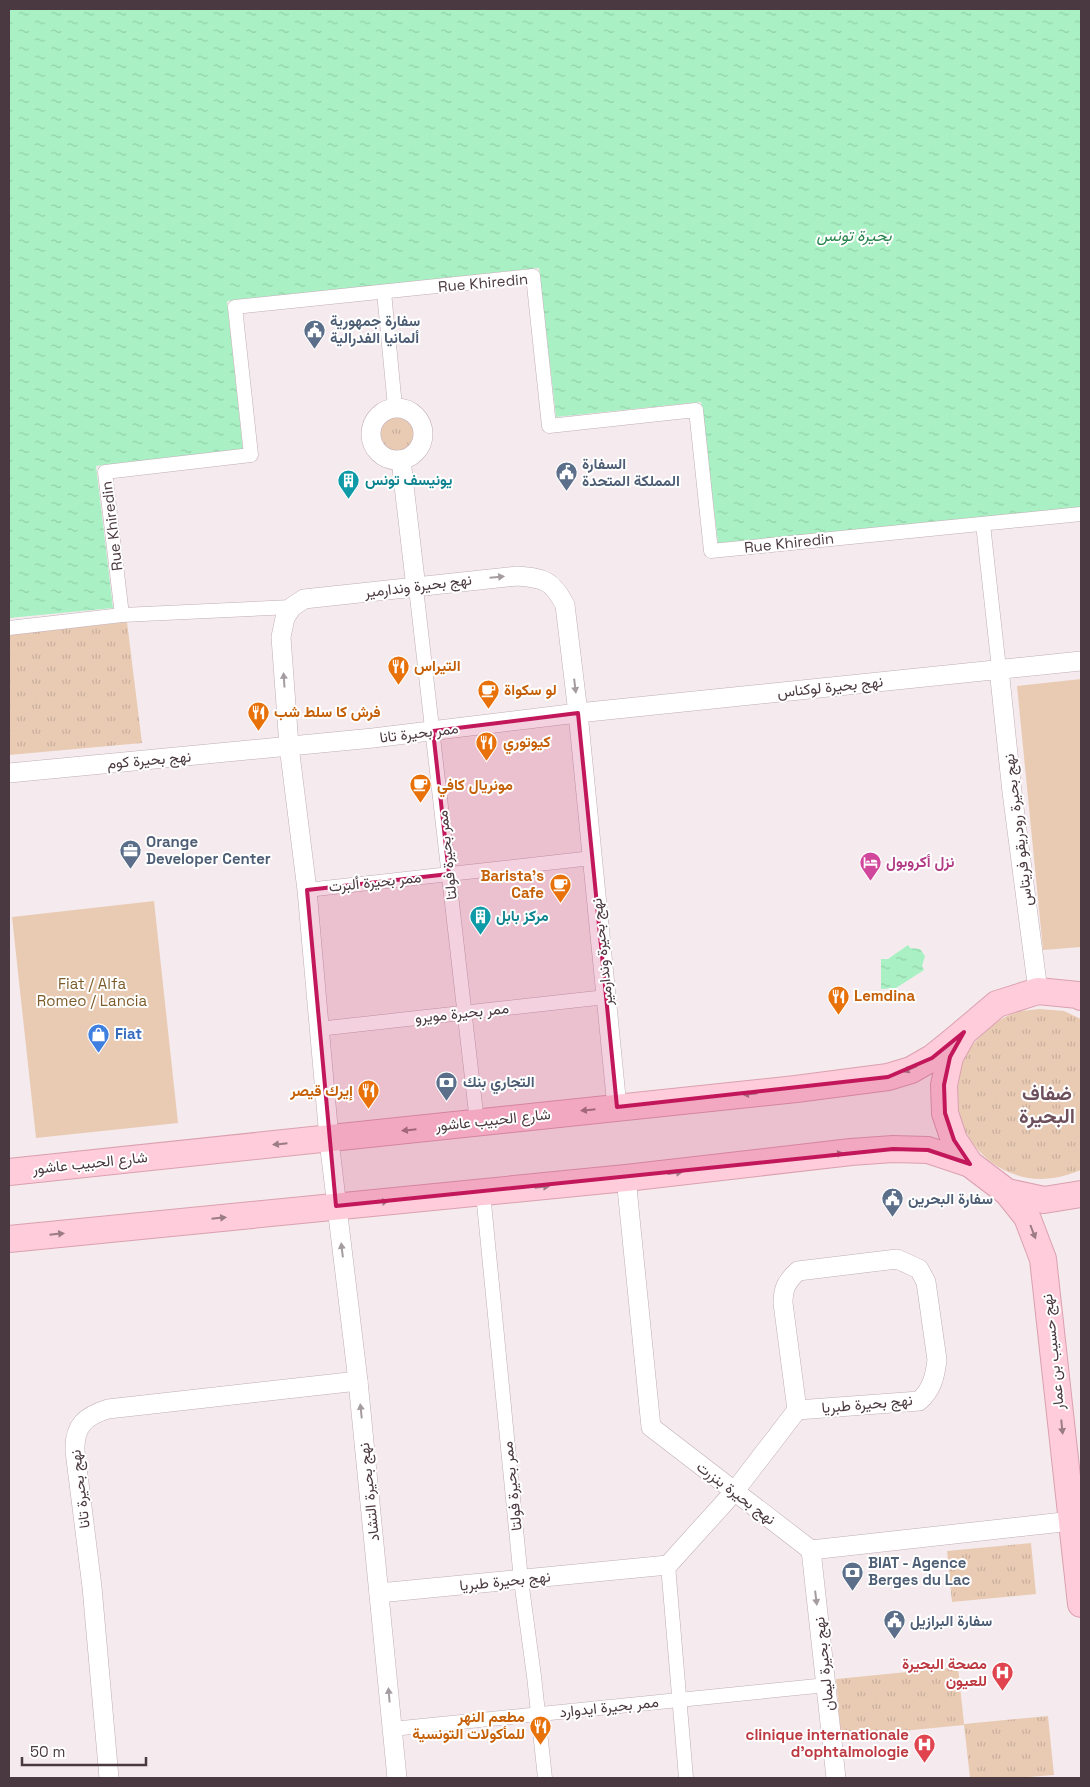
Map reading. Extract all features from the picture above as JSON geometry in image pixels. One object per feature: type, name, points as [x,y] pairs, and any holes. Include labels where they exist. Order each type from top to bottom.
[{"type":"main road","points":[[1038,991],[1078,995],[1081,997]]},
{"type":"main road","name":"شارع الحبيب عاشور","points":[[9,1172],[796,1089],[888,1077],[911,1070],[932,1058],[997,1004],[1038,991]]},
{"type":"main road","points":[[964,1032],[950,1057],[944,1085],[945,1113],[954,1140],[970,1164]]},
{"type":"main road","points":[[9,1239],[483,1193],[893,1149],[928,1150],[970,1164],[1007,1192],[1044,1200],[1081,1194]]},
{"type":"main road","name":"نهج حسيب بن عمار","points":[[1007,1192],[1028,1217],[1043,1259],[1077,1520],[1081,1604]]},
{"type":"street","name":"Rue Khiredin","points":[[122,615],[105,472],[251,455],[235,307],[533,276],[548,426],[696,410],[711,551],[1081,514]]},
{"type":"street","points":[[384,292],[395,408]]},
{"type":"street","points":[[395,408],[405,408],[414,413],[421,421],[424,437],[420,447],[414,454],[401,460],[393,460],[379,453],[371,437],[371,430],[378,415],[386,410],[395,408]]},
{"type":"street","points":[[401,460],[416,588]]},
{"type":"street","points":[[983,524],[999,669]]},
{"type":"street","name":"نهج بحيرة وندارمير","points":[[292,607],[304,599],[517,576],[545,580],[558,591],[565,605],[578,713],[617,1107]]},
{"type":"street","name":"ممر بحيرة فولتا","points":[[416,588],[477,1122]]},
{"type":"street","points":[[9,628],[122,615],[292,607]]},
{"type":"street","points":[[292,607],[284,618],[281,637],[289,746],[307,890],[329,1139]]},
{"type":"street","name":"نهج بحيرة لوكناس","points":[[578,713],[1081,661]]},
{"type":"street","name":"نهج بحيرة رودريقو فريتاس","points":[[999,669],[1012,792],[1038,991]]},
{"type":"street","name":"ممر بحيرة تانا","points":[[289,746],[578,713]]},
{"type":"street","name":"نهج بحيرة كوم","points":[[9,773],[289,746]]},
{"type":"street","name":"ممر بحيرة ألبرت","points":[[307,890],[592,858]]},
{"type":"street","name":"ممر بحيرة مويرو","points":[[318,1030],[606,997]]},
{"type":"street","name":"نهج بحيرة التشاد","points":[[329,1139],[358,1380],[397,1778]]},
{"type":"street","name":"نهج بحيرة بنزرت","points":[[626,1178],[651,1427],[811,1550]]},
{"type":"street","name":"ممر بحيرة فولتا","points":[[483,1193],[521,1580],[545,1778]]},
{"type":"street","name":"نهج بحيرة طبريا","points":[[897,1259],[919,1269],[926,1282],[937,1360],[931,1388],[926,1396],[919,1401],[797,1410],[783,1303],[783,1291],[789,1279],[798,1271],[897,1259]]},
{"type":"street","name":"نهج بحيرة تانا","points":[[109,1778],[92,1587],[75,1451],[74,1438],[80,1424],[96,1413],[108,1409],[358,1380]]},
{"type":"street","points":[[686,1778],[668,1565],[734,1492],[797,1410]]},
{"type":"street","points":[[811,1550],[1077,1520]]},
{"type":"street","name":"نهج بحيرة ليمان","points":[[811,1550],[836,1778]]},
{"type":"street","name":"نهج بحيرة طبريا","points":[[379,1593],[668,1565]]},
{"type":"street","name":"ممر بحيرة ايدوارد","points":[[392,1729],[827,1686]]},
{"type":"highlighted area","points":[[578,713],[617,1107],[888,1077],[932,1058],[964,1032],[950,1057],[944,1085],[945,1113],[954,1140],[970,1164],[928,1150],[893,1149],[336,1206],[307,890],[449,874],[433,731]]},
{"type":"green space","points":[[397,416],[404,417],[410,421],[414,427],[414,441],[410,447],[404,451],[397,452],[390,451],[384,447],[380,441],[379,434],[380,427],[384,421],[390,417]]},
{"type":"green space","points":[[127,622],[142,743],[9,755],[9,635]]},
{"type":"green space","points":[[1081,679],[1081,947],[1043,950],[1017,686]]},
{"type":"green space","name":"Fiat / Alfa Romeo / Lancia","points":[[154,901],[178,1123],[36,1138],[12,917]]},
{"type":"green space","points":[[1040,1009],[1064,1011],[1081,1019],[1081,1170],[1072,1174],[1041,1179],[1022,1177],[1005,1170],[990,1161],[977,1149],[967,1134],[957,1100],[958,1081],[962,1066],[970,1048],[979,1037],[1008,1016],[1020,1011]]},
{"type":"green space","points":[[1031,1543],[1036,1594],[952,1602],[947,1551]]},
{"type":"green space","points":[[958,1667],[964,1724],[1048,1716],[1054,1775],[1016,1778],[970,1778],[964,1725],[841,1737],[836,1679]]},
{"type":"water","name":"بحيرة تونس","points":[[9,9],[1081,9],[1081,511],[718,543],[701,402],[556,417],[539,268],[227,301],[243,449],[96,466],[113,608],[9,618]]},
{"type":"water","points":[[908,945],[910,948],[920,949],[925,956],[922,966],[924,970],[896,988],[881,989],[881,959],[888,959]]},
{"type":"place","name":"سفارة جمهورية ألمانيا الفدرالية","points":[[314,349]]},
{"type":"place","name":"السفارة المملكة المتحدة","points":[[566,492]]},
{"type":"place","name":"يونيسف تونس","points":[[349,499]]},
{"type":"place","name":"التيراس","points":[[398,685]]},
{"type":"place","name":"لو سكواة","points":[[488,709]]},
{"type":"place","name":"فرش كا سلط شب","points":[[258,731]]},
{"type":"place","name":"كيوتوري","points":[[487,761]]},
{"type":"place","name":"مونريال كافي","points":[[421,804]]},
{"type":"place","name":"Orange Developer Center","points":[[130,870]]},
{"type":"place","name":"نزل أكروبول","points":[[870,881]]},
{"type":"place","name":"Barista's Cafe","points":[[560,904]]},
{"type":"place","name":"مركز بابل","points":[[480,935]]},
{"type":"place","name":"Lemdina","points":[[838,1015]]},
{"type":"place","name":"Fiat","points":[[99,1053]]},
{"type":"place","name":"التجاري بنك","points":[[447,1101]]},
{"type":"place","name":"إيرك قيصر","points":[[369,1110]]},
{"type":"place","name":"سفارة البحرين","points":[[892,1218]]},
{"type":"place","name":"BIAT - Agence Berges du Lac","points":[[852,1591]]},
{"type":"place","name":"سفارة البرازيل","points":[[894,1640]]},
{"type":"place","name":"مصحة البحيرة للعيون","points":[[1003,1692]]},
{"type":"place","name":"مطعم النهر للمأكولات التونسية","points":[[541,1745]]},
{"type":"place","name":"clinique internationale d'ophtalmologie","points":[[925,1763]]},
{"type":"district","name":"ضفاف البحيرة","points":[[1047,1104]]}]
